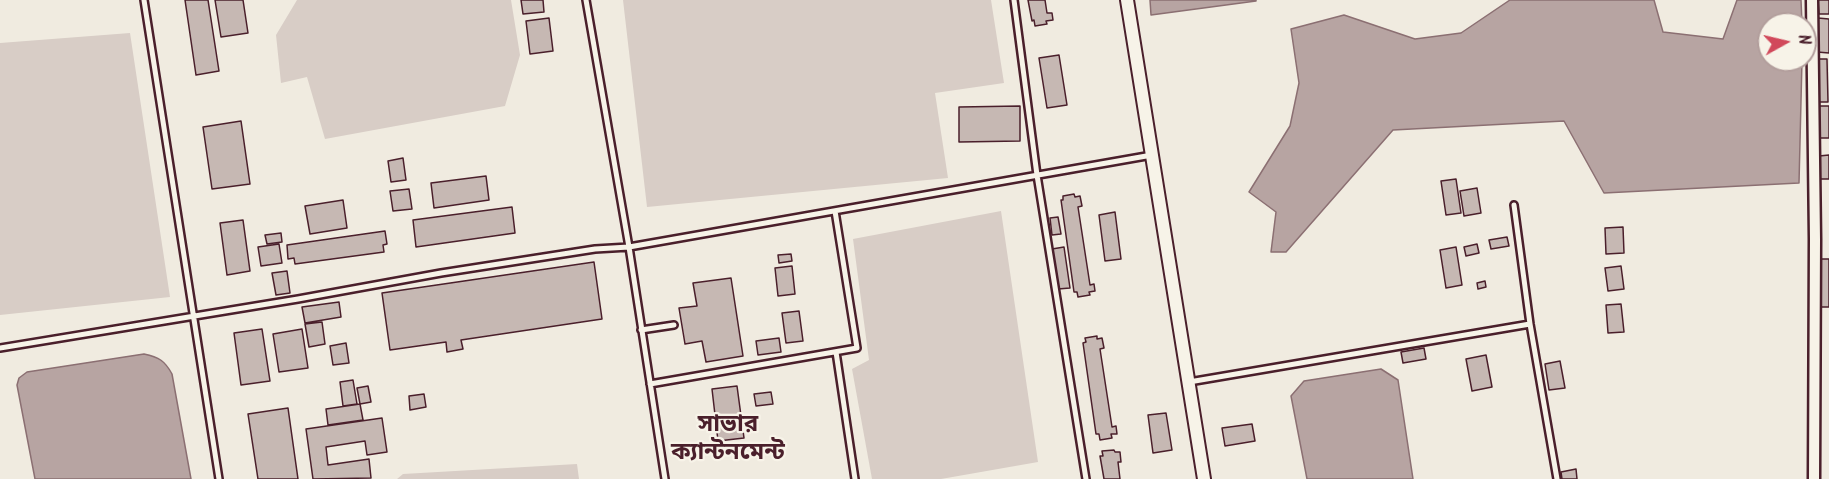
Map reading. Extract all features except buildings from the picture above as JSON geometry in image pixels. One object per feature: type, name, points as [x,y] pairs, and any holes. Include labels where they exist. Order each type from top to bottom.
[{"type":"street","points":[[1127,0],[1204,479]]},
{"type":"street","points":[[1812,0],[1815,239],[1814,479]]},
{"type":"lane","points":[[144,0],[219,479]]},
{"type":"lane","points":[[586,0],[629,248],[665,479]]},
{"type":"lane","points":[[1014,0],[1037,175],[1086,479]]},
{"type":"lane","points":[[0,348],[441,273],[595,249],[629,248],[1152,155]]},
{"type":"lane","points":[[1514,205],[1530,324],[1557,479]]},
{"type":"lane","points":[[650,384],[857,348],[835,211]]},
{"type":"lane","points":[[1189,382],[1530,324]]},
{"type":"lane","points":[[641,330],[674,325]]},
{"type":"lane","points":[[836,352],[855,479]]},
{"type":"shaded area","points":[[297,0],[511,0],[520,55],[505,106],[325,139],[307,77],[281,83],[276,35]]},
{"type":"shaded area","points":[[623,0],[991,0],[1004,83],[935,93],[948,178],[647,207]]},
{"type":"shaded area","points":[[1150,0],[1256,0],[1256,1],[1151,15]]},
{"type":"shaded area","points":[[1510,0],[1654,0],[1663,32],[1723,39],[1737,0],[1801,0],[1802,12],[1757,12],[1757,72],[1802,72],[1799,183],[1604,193],[1564,121],[1393,130],[1286,252],[1271,252],[1276,212],[1249,192],[1290,126],[1299,83],[1291,29],[1344,15],[1415,39],[1461,33]]},
{"type":"shaded area","points":[[130,33],[170,297],[0,315],[0,43]]},
{"type":"shaded area","points":[[1001,211],[1038,462],[941,479],[872,479],[852,369],[869,360],[853,239]]},
{"type":"shaded area","points":[[144,354],[161,360],[172,374],[191,479],[35,479],[17,385],[19,378],[27,372]]},
{"type":"shaded area","points":[[1381,369],[1398,380],[1413,479],[1307,479],[1291,396],[1304,381]]},
{"type":"shaded area","points":[[577,464],[579,479],[397,479],[403,474]]},
{"type":"district","name":"সাভার ক্যান্টনমেন্ট","points":[[728,441]]}]
